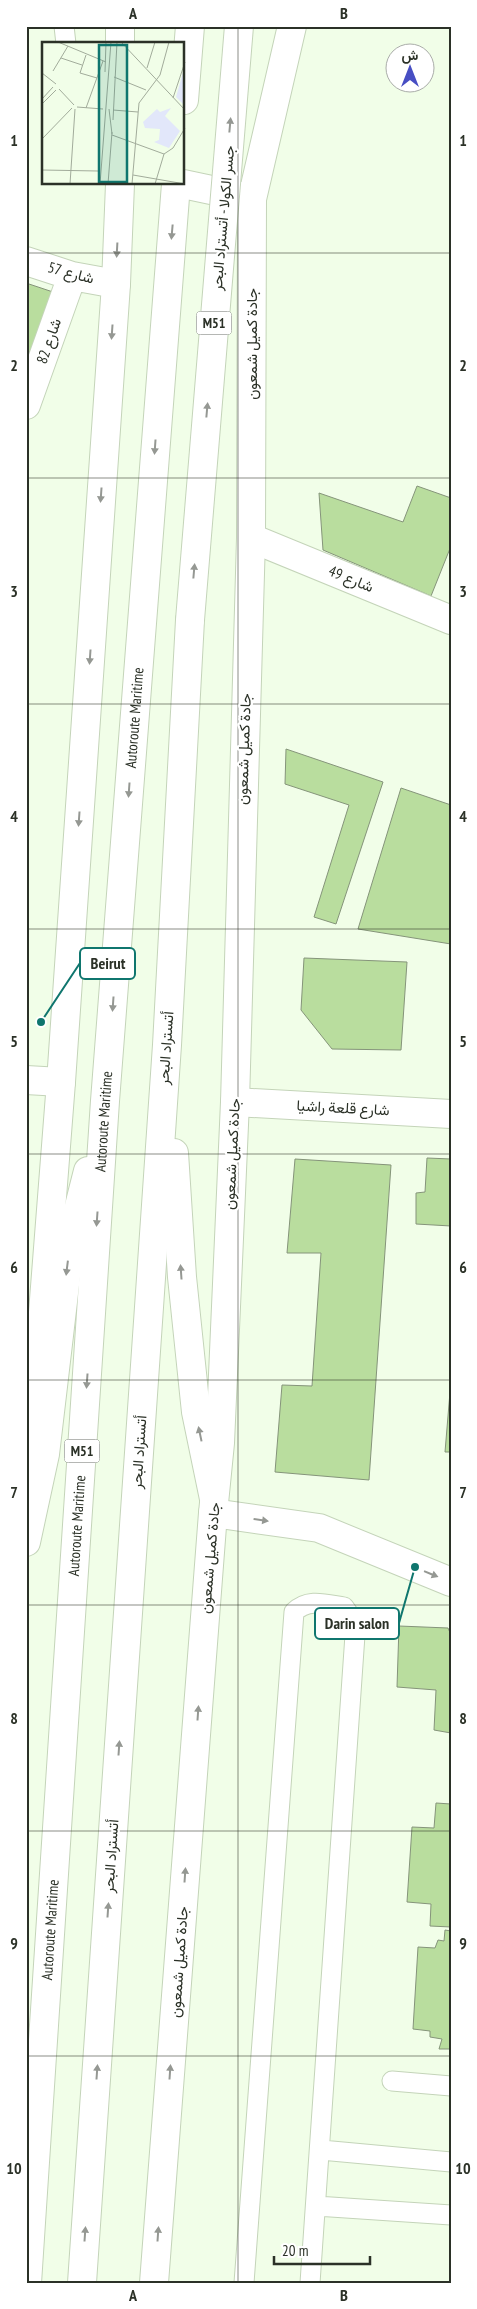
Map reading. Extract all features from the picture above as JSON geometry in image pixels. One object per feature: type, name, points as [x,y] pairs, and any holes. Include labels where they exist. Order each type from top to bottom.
[{"type":"main road","points":[[120,26],[120,42]]},
{"type":"main road","points":[[185,88],[190,26]]},
{"type":"main road","name":"جسر الكولا - أتستراد البحر","points":[[190,620],[239,26]]},
{"type":"main road","name":"جادة كميل شمعون","points":[[154,2283],[213,1506],[220,1443],[235,1102],[251,538],[252,199],[292,26]]},
{"type":"main road","points":[[283,65],[305,32],[313,26]]},
{"type":"main road","points":[[185,184],[252,199]]},
{"type":"main road","points":[[26,1521],[61,1082],[116,284],[120,185]]},
{"type":"main road","name":"Autoroute Maritime","points":[[27,2283],[105,1102],[176,185]]},
{"type":"main road","name":"شارع 57","points":[[26,261],[72,276],[116,284]]},
{"type":"main road","name":"شارع 82","points":[[26,406],[72,276]]},
{"type":"main road","name":"شارع 49","points":[[251,538],[451,620]]},
{"type":"main road","name":"أتستراد البحر","points":[[82,2283],[167,1045],[190,620]]},
{"type":"main road","points":[[167,1045],[185,1306],[196,1412],[213,1506],[319,1528],[451,1582]]},
{"type":"main road","points":[[26,1080],[61,1082]]},
{"type":"main road","points":[[26,1542],[45,1454],[70,1242],[105,1102]]},
{"type":"main road","name":"شارع قلعة راشيا","points":[[235,1102],[451,1114]]},
{"type":"lane","points":[[64,26],[66,42]]},
{"type":"lane","points":[[244,2283],[294,1612],[302,1604],[316,1603],[344,1607],[351,1617],[355,1635],[310,2283]]},
{"type":"lane","points":[[392,2081],[451,2086]]},
{"type":"lane","points":[[320,2150],[451,2162]]},
{"type":"lane","points":[[316,2206],[451,2215]]},
{"type":"building","points":[[26,283],[53,292],[31,352],[26,351]]},
{"type":"building","points":[[417,486],[451,498],[451,546],[431,596],[323,550],[319,493],[403,522]]},
{"type":"building","points":[[286,749],[383,782],[336,924],[314,917],[349,805],[285,784]]},
{"type":"building","points":[[401,788],[451,805],[451,944],[358,929]]},
{"type":"building","points":[[304,958],[407,962],[401,1050],[332,1049],[301,1010]]},
{"type":"building","points":[[427,1158],[451,1159],[451,1226],[416,1224],[416,1193],[425,1192]]},
{"type":"building","points":[[295,1159],[391,1165],[369,1480],[275,1472],[282,1385],[312,1386],[321,1253],[287,1253]]},
{"type":"building","points":[[451,1380],[451,1452],[445,1452]]},
{"type":"building","points":[[399,1626],[448,1628],[451,1635],[451,1733],[434,1730],[436,1690],[397,1687]]},
{"type":"building","points":[[436,1803],[451,1804],[451,1927],[430,1926],[431,1904],[407,1902],[412,1827],[434,1828]]},
{"type":"building","points":[[445,1930],[451,1931],[451,2049],[439,2049],[442,2039],[430,2037],[430,2031],[413,2029],[418,1947],[435,1948],[438,1940],[444,1941]]},
{"type":"place","name":"Beirut","points":[[41,1022]]},
{"type":"place","name":"Darin salon","points":[[415,1567]]}]
